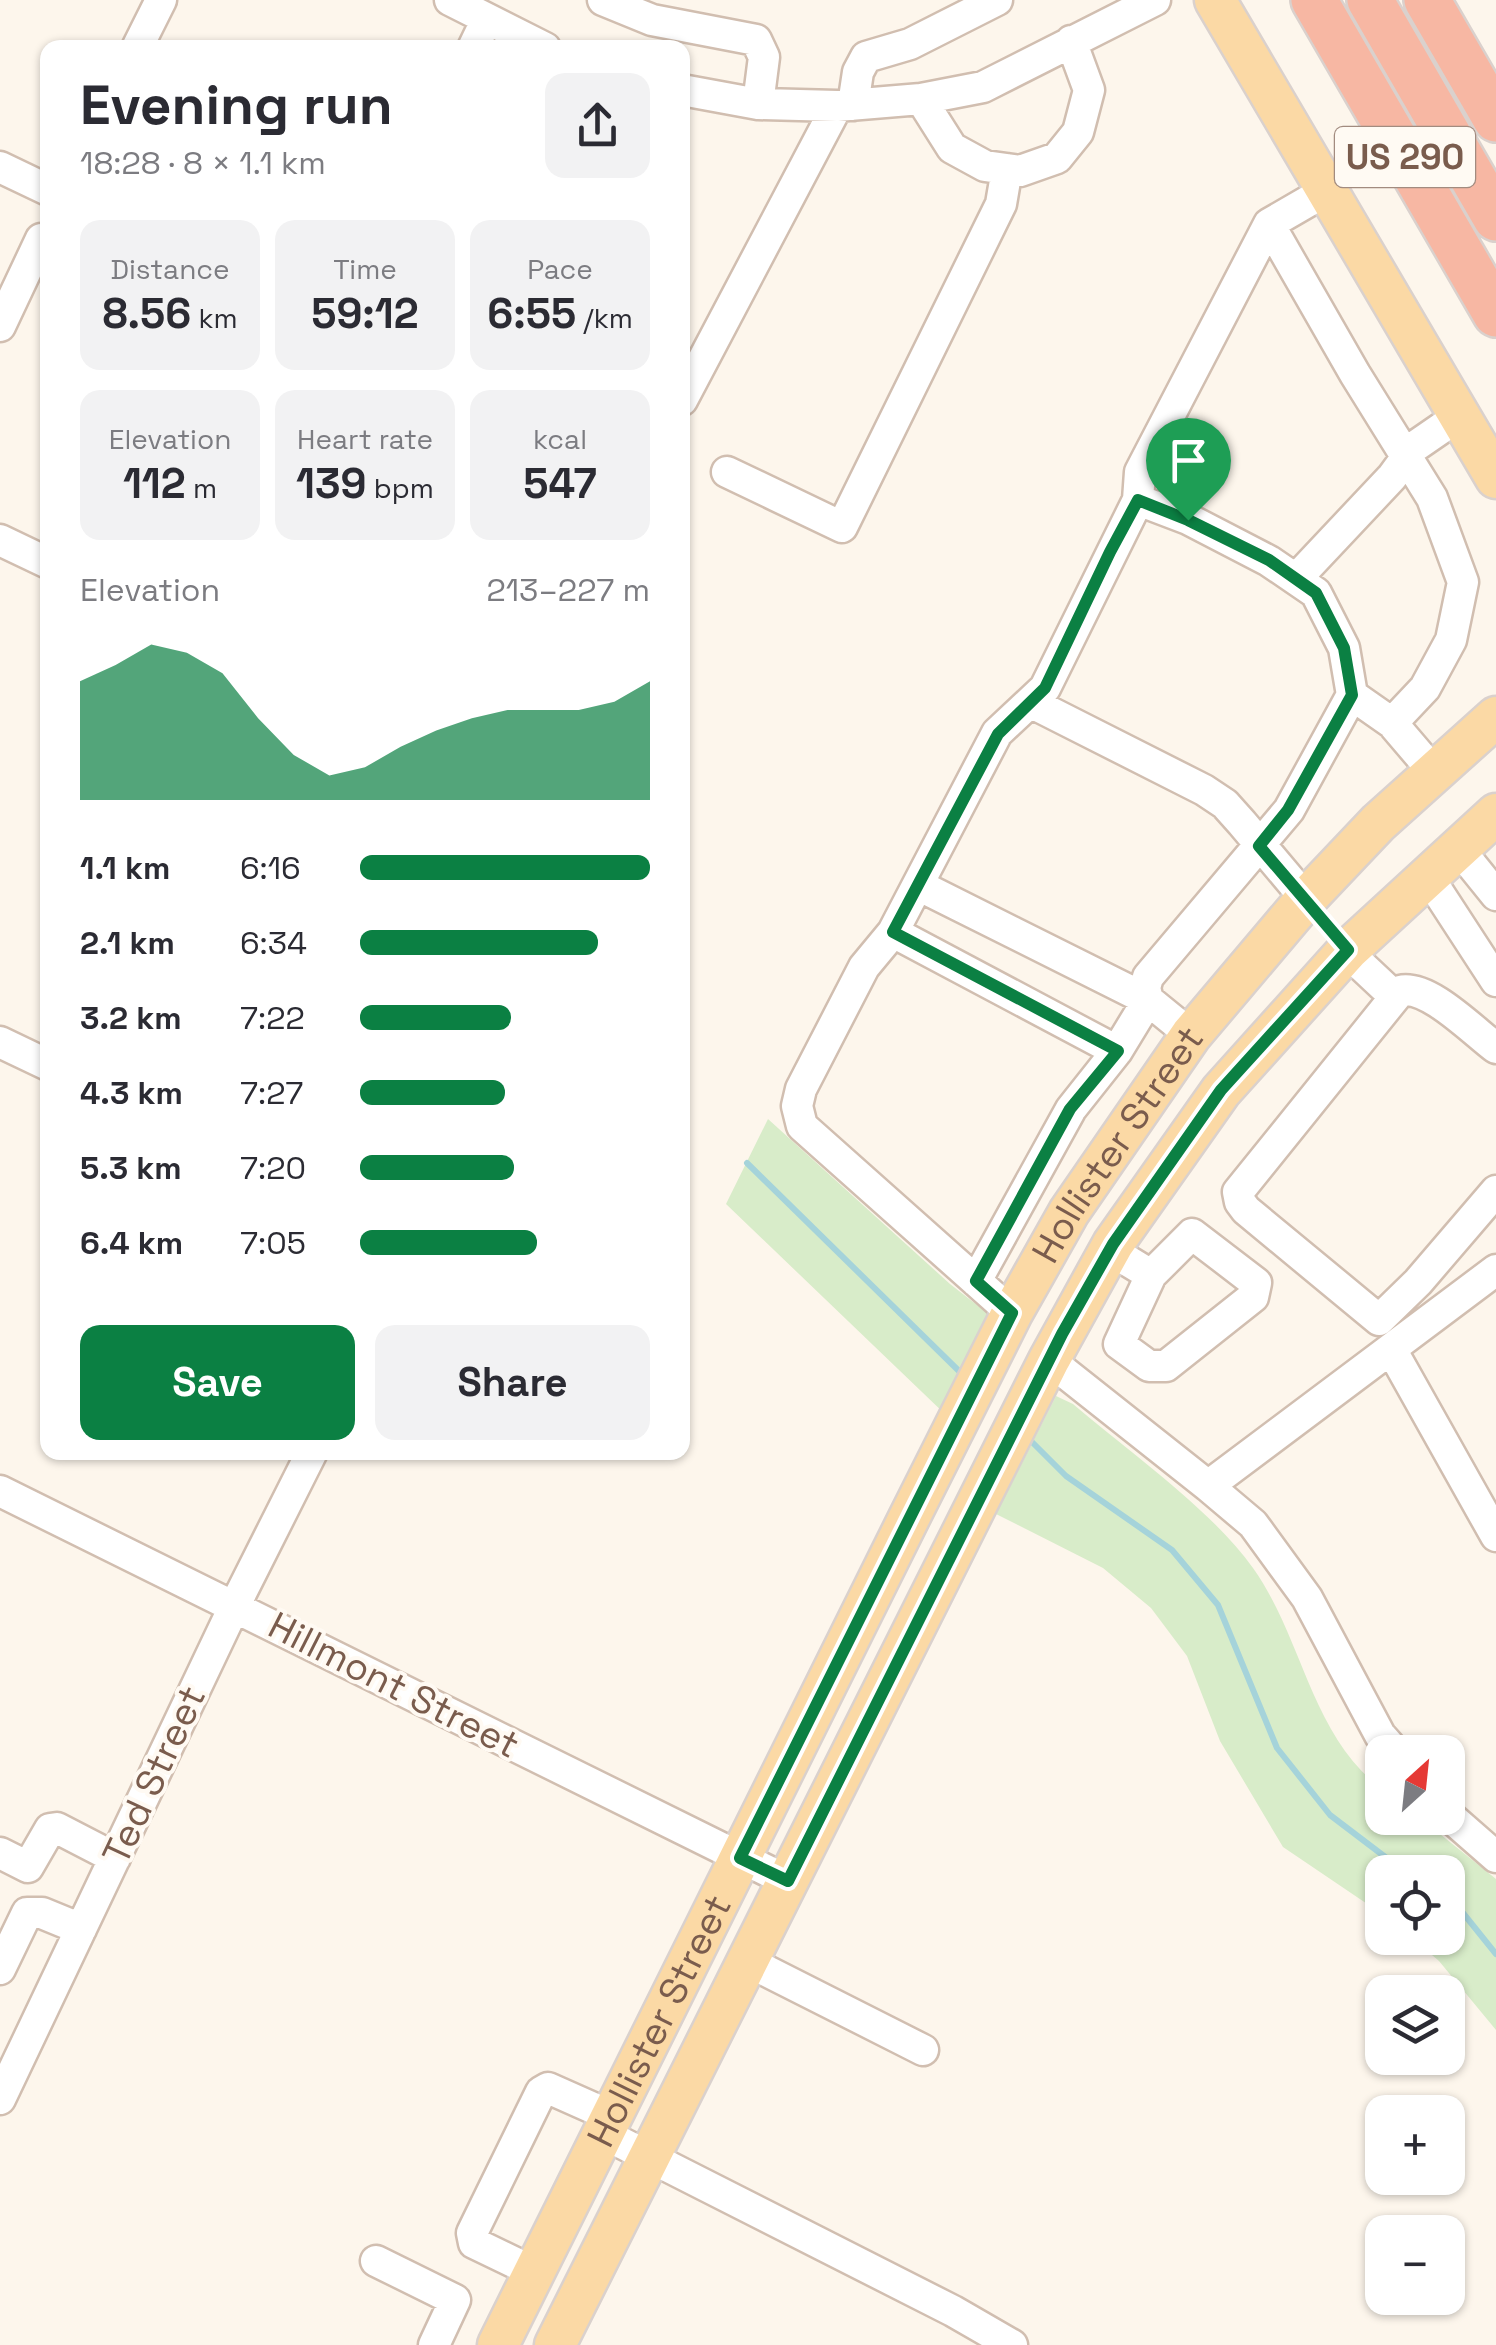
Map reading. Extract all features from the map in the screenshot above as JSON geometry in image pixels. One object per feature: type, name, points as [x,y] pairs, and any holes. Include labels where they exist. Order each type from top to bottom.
[{"type":"highway","name":"US 290","points":[[1314,0],[1496,314]]},
{"type":"highway","points":[[1370,0],[1496,218]]},
{"type":"highway","name":"US 290","points":[[1427,0],[1496,120]]},
{"type":"main road","points":[[1215,0],[1496,478]]},
{"type":"main road","name":"Hollister Street","points":[[498,2345],[1012,1313],[1069,1212],[1192,1035],[1306,898],[1433,770],[1496,717]]},
{"type":"main road","name":"Hollister Street","points":[[555,2345],[1049,1360],[1110,1250],[1221,1090],[1347,951],[1496,814]]},
{"type":"main road","points":[[1306,898],[1347,951]]},
{"type":"street","points":[[141,40],[161,0]]},
{"type":"street","points":[[602,0],[652,20],[756,40],[764,57],[758,104]]},
{"type":"street","points":[[690,386],[845,106],[866,57],[910,44],[997,0]]},
{"type":"street","points":[[690,91],[758,104],[845,106],[983,88],[1156,0]]},
{"type":"street","points":[[454,1],[529,40]]},
{"type":"street","points":[[477,40],[488,19]]},
{"type":"street","points":[[921,99],[952,148],[985,166],[1020,171],[1057,158],[1078,132],[1089,90],[1071,41]]},
{"type":"street","points":[[0,167],[40,186]]},
{"type":"street","points":[[727,472],[842,526],[1001,204],[1006,169]]},
{"type":"street","points":[[1012,1313],[802,1126],[797,1106],[801,1089],[864,967],[893,932],[998,734],[1045,688],[1138,500],[1140,472],[1269,224],[1326,191]]},
{"type":"street","points":[[1269,224],[1432,498],[1464,582],[1451,640],[1425,688],[1392,723]]},
{"type":"street","points":[[0,326],[40,239]]},
{"type":"street","points":[[1296,579],[1392,477],[1406,456],[1459,416]]},
{"type":"street","points":[[976,1281],[1070,1109],[1118,1051],[1148,1000],[1148,977],[1288,810],[1352,695],[1344,648],[1316,593],[1269,560],[1202,526],[1138,500]]},
{"type":"street","points":[[0,540],[40,559]]},
{"type":"street","points":[[1352,695],[1392,723],[1433,770]]},
{"type":"street","points":[[1032,703],[1225,804],[1306,898]]},
{"type":"street","points":[[1458,848],[1496,896],[1491,909],[1496,917]]},
{"type":"street","points":[[1427,875],[1495,979],[1455,1016]]},
{"type":"street","points":[[918,886],[1148,1000],[1192,1035]]},
{"type":"street","points":[[893,932],[1118,1051]]},
{"type":"street","points":[[1347,951],[1395,997]]},
{"type":"street","points":[[1496,1048],[1428,995],[1405,989],[1238,1192],[1240,1202],[1379,1320],[1430,1270],[1496,1191]]},
{"type":"street","points":[[0,1042],[40,1061]]},
{"type":"street","points":[[1028,1189],[1069,1212]]},
{"type":"street","points":[[1192,1234],[1256,1282],[1253,1297],[1166,1366],[1150,1366],[1119,1344],[1151,1275],[1192,1234]]},
{"type":"street","points":[[1110,1250],[1151,1275]]},
{"type":"street","points":[[1208,1486],[1496,1270]]},
{"type":"street","points":[[1391,1349],[1496,1536]]},
{"type":"street","points":[[1049,1360],[1253,1524],[1307,1598],[1380,1735]]},
{"type":"street","name":"Ted Street","points":[[0,2100],[9,2055],[81,1928],[308,1460]]},
{"type":"street","name":"Hillmont Street","points":[[0,1491],[788,1881]]},
{"type":"street","points":[[0,1969],[27,1913],[22,1894],[28,1867],[50,1829],[57,1828],[114,1858]]},
{"type":"street","points":[[1465,1830],[1496,1856]]},
{"type":"street","points":[[0,1853],[28,1867]]},
{"type":"street","points":[[27,1913],[42,1914],[81,1928]]},
{"type":"street","points":[[748,1961],[924,2050]]},
{"type":"street","points":[[534,2272],[474,2243],[472,2233],[541,2092],[548,2088],[608,2125],[649,2157],[1012,2345]]},
{"type":"street","points":[[376,2262],[455,2300],[434,2345]]},
{"type":"green space","points":[[768,1119],[950,1284],[995,1319],[947,1416],[726,1204]]},
{"type":"green space","points":[[1056,1396],[1073,1404],[1168,1482],[1236,1546],[1270,1595],[1323,1714],[1339,1742],[1365,1773],[1365,1835],[1441,1835],[1496,1879],[1496,2030],[1465,1992],[1465,1975],[1451,1975],[1432,1955],[1465,1955],[1465,1855],[1365,1855],[1365,1902],[1283,1847],[1220,1741],[1187,1656],[1151,1608],[1103,1568],[996,1514]]},
{"type":"waterway","points":[[747,1163],[961,1373]]},
{"type":"waterway","points":[[1031,1441],[1066,1476],[1172,1550],[1218,1605],[1277,1748],[1330,1815],[1383,1855]]},
{"type":"waterway","points":[[1465,1915],[1496,1954]]},
{"type":"route","points":[[1138,500],[1188,520],[1269,560],[1316,593],[1344,648],[1352,695],[1288,810],[1259,846],[1348,950],[1221,1090],[1113,1244],[1062,1334],[788,1881],[740,1858],[1012,1313],[976,1281],[1070,1109],[1118,1051],[893,932],[998,734],[1045,688],[1138,500]]}]
